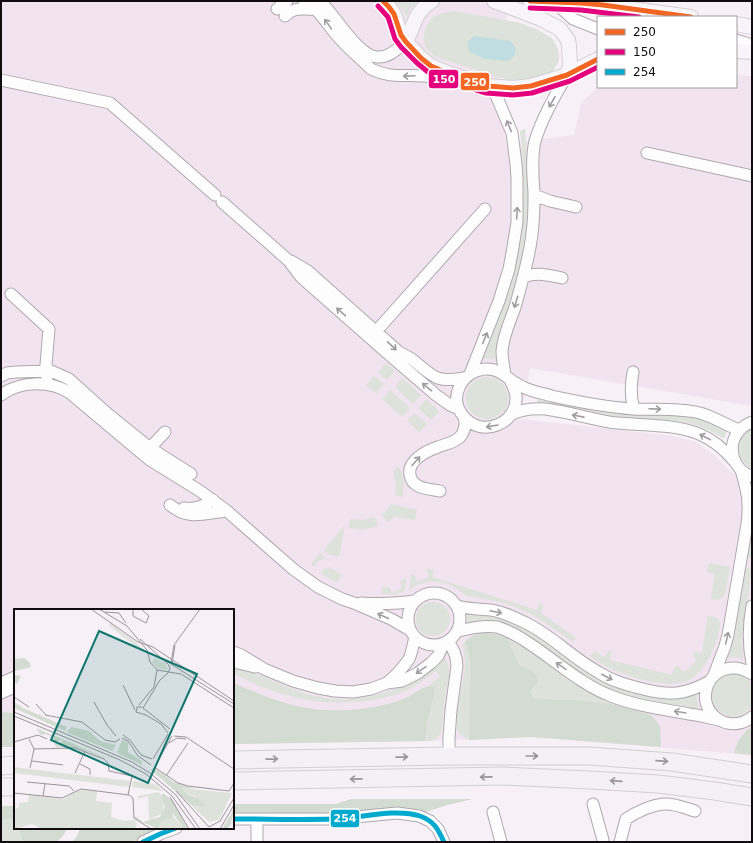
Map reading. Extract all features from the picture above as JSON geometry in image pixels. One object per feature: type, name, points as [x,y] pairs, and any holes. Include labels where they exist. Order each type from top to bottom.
[{"type":"highway","points":[[234,760],[449,756],[590,756],[672,762],[752,773]]},
{"type":"highway","points":[[1,766],[14,766]]},
{"type":"highway","points":[[234,781],[503,776],[658,784],[752,797]]},
{"type":"highway","points":[[658,784],[699,797],[752,808]]},
{"type":"highway","points":[[1,787],[14,787]]},
{"type":"main road","points":[[383,1],[394,14],[401,35],[420,58],[431,66],[482,85],[513,88],[531,86],[567,75],[597,60]]},
{"type":"main road","points":[[406,42],[415,18],[421,10],[432,1]]},
{"type":"main road","points":[[494,1],[541,19],[560,29],[568,40],[570,53],[570,64],[567,75]]},
{"type":"main road","points":[[530,1],[560,4],[580,2],[684,16]]},
{"type":"main road","points":[[737,24],[752,27]]},
{"type":"main road","points":[[737,51],[752,52]]},
{"type":"street","points":[[277,9],[287,1]]},
{"type":"street","points":[[304,1],[312,6],[317,5],[328,9],[343,30],[362,50],[374,57],[380,57],[392,53],[406,42]]},
{"type":"street","points":[[560,4],[568,40]]},
{"type":"street","points":[[560,4],[573,19],[597,29]]},
{"type":"street","points":[[285,16],[295,9],[317,5]]},
{"type":"street","points":[[317,5],[322,15],[341,40],[371,69],[392,76],[426,76],[482,85],[496,95],[512,133],[516,164],[518,206],[516,230],[509,268],[499,301],[467,376],[460,385],[457,393],[457,401],[465,425],[463,433],[452,442],[424,453],[412,464],[410,470],[409,475],[415,484],[420,487],[440,491]]},
{"type":"street","points":[[737,40],[752,44]]},
{"type":"street","points":[[1,80],[110,103],[288,260],[301,277],[313,281],[436,395],[461,413],[471,423],[479,427],[489,428],[506,420],[515,407],[516,397],[514,388],[508,377],[503,361],[502,350],[504,337],[524,277],[530,249],[534,195],[532,166],[535,142],[545,116],[567,75]]},
{"type":"street","points":[[647,153],[752,176]]},
{"type":"street","points":[[534,195],[550,201],[576,207]]},
{"type":"street","points":[[367,332],[486,209]]},
{"type":"street","points":[[524,277],[530,274],[548,274],[562,278]]},
{"type":"street","points":[[11,294],[49,329],[46,371],[48,385]]},
{"type":"street","points":[[367,332],[411,359],[434,377],[446,380],[467,376],[478,370],[488,368],[497,370],[524,388],[534,391],[612,407],[678,410],[699,413],[739,430]]},
{"type":"street","points":[[1,376],[7,373],[16,372],[51,371],[69,379],[171,473],[228,510],[304,577],[327,592],[391,619],[412,634],[421,642],[428,645],[436,645],[446,642],[454,636],[460,623],[460,614],[458,606],[452,599],[437,592],[420,596],[414,601],[407,615],[407,623],[412,634],[412,648],[409,658],[402,668],[387,683]]},
{"type":"street","points":[[633,372],[630,385],[634,409]]},
{"type":"street","points":[[1,396],[19,386],[48,385],[57,387],[70,393],[147,452],[191,474]]},
{"type":"street","points":[[510,415],[524,410],[545,409],[609,422],[689,430],[701,434],[713,441],[722,448],[738,466],[752,476]]},
{"type":"street","points":[[749,721],[726,724],[712,714],[707,706],[705,698],[706,689],[723,652],[728,635],[749,507],[747,491],[733,456],[733,442],[739,430],[752,422]]},
{"type":"street","points":[[147,452],[165,432]]},
{"type":"street","points":[[213,500],[207,504],[195,508],[170,504],[179,511],[194,515],[228,510]]},
{"type":"street","points":[[354,603],[386,604],[414,601]]},
{"type":"street","points":[[458,606],[468,609],[491,610],[514,617],[529,624],[597,672],[625,685],[648,691],[673,694],[688,691],[698,688],[721,670],[730,668],[739,668],[752,674]]},
{"type":"street","points":[[752,606],[749,634],[749,648],[752,664]]},
{"type":"street","points":[[458,630],[481,627],[498,628],[520,638],[596,690],[612,697],[647,706],[719,720]]},
{"type":"street","points":[[234,652],[264,669],[293,681],[318,688],[353,692],[371,689],[387,683],[402,681],[418,673],[438,656],[446,642]]},
{"type":"street","points":[[446,642],[455,653],[457,660],[451,710],[449,756]]},
{"type":"street","points":[[234,661],[264,669]]},
{"type":"street","points":[[1,683],[14,678]]},
{"type":"street","points":[[1,693],[14,687]]},
{"type":"street","points":[[592,804],[600,841],[612,840],[620,842],[626,819],[636,813],[664,804],[679,806],[695,811]]},
{"type":"street","points":[[493,812],[501,842]]},
{"type":"street","points":[[234,818],[336,819],[397,813],[419,816],[430,821],[438,829],[444,842]]},
{"type":"street","points":[[257,819],[257,842]]},
{"type":"street","points":[[143,842],[173,829]]},
{"type":"shaded area","points":[[1,1],[508,1],[498,105],[502,117],[506,144],[574,135],[581,103],[597,88],[737,88],[737,75],[752,76],[752,406],[530,368],[520,419],[672,436],[696,442],[714,455],[732,473],[752,480],[752,755],[531,737],[432,741],[234,744],[234,609],[14,609],[14,747],[1,747]]},
{"type":"shaded area","points":[[395,1],[418,1],[410,9],[407,17]]},
{"type":"shaded area","points":[[453,11],[517,22],[536,29],[552,38],[557,47],[559,60],[552,72],[531,79],[510,80],[493,76],[434,56],[425,45],[424,35],[427,25],[433,17]]},
{"type":"shaded area","points":[[525,129],[528,168],[528,206],[521,263],[497,340],[496,359],[482,359],[507,297],[517,256],[523,194],[520,131]]},
{"type":"shaded area","points":[[386,363],[395,371],[386,380],[378,372]]},
{"type":"shaded area","points":[[374,376],[384,384],[376,393],[366,385]]},
{"type":"shaded area","points":[[483,377],[491,377],[499,380],[505,386],[508,398],[505,410],[499,416],[491,419],[483,419],[475,416],[469,410],[466,402],[466,394],[469,386],[475,380]]},
{"type":"shaded area","points":[[402,378],[421,395],[413,404],[395,387]]},
{"type":"shaded area","points":[[390,390],[410,408],[402,417],[382,399]]},
{"type":"shaded area","points":[[538,396],[631,413],[679,416],[698,419],[727,431],[724,439],[703,428],[679,421],[613,416],[537,402]]},
{"type":"shaded area","points":[[426,399],[439,411],[431,420],[418,408]]},
{"type":"shaded area","points":[[414,413],[427,424],[419,432],[407,421]]},
{"type":"shaded area","points":[[752,429],[752,469],[742,460],[739,449],[742,438]]},
{"type":"shaded area","points":[[398,466],[403,477],[403,497],[395,495],[396,484],[393,472]]},
{"type":"shaded area","points":[[391,504],[417,510],[415,520],[395,517],[387,522],[382,514]]},
{"type":"shaded area","points":[[375,517],[378,526],[363,530],[348,528],[350,519],[362,520]]},
{"type":"shaded area","points":[[345,525],[339,557],[328,554],[324,550]]},
{"type":"shaded area","points":[[752,529],[752,558],[747,557]]},
{"type":"shaded area","points":[[320,553],[326,558],[317,562],[314,567],[311,564]]},
{"type":"shaded area","points":[[709,563],[730,567],[725,594],[720,599],[711,599],[715,574],[707,572]]},
{"type":"shaded area","points":[[329,567],[342,575],[337,583],[321,574],[323,570]]},
{"type":"shaded area","points":[[745,568],[752,570],[742,635],[743,659],[734,657],[728,658],[735,633]]},
{"type":"shaded area","points":[[426,570],[434,570],[432,577],[537,610],[539,603],[544,606],[540,612],[576,638],[573,642],[529,613],[508,604],[467,596],[448,584],[430,581],[417,585],[409,590],[411,576],[414,574],[418,582],[429,577]]},
{"type":"shaded area","points":[[406,578],[406,584],[403,591],[394,594],[381,594],[382,587],[389,587],[392,593],[402,588],[400,581]]},
{"type":"shaded area","points":[[433,602],[445,607],[450,619],[445,631],[433,636],[421,631],[416,619],[421,607]]},
{"type":"shaded area","points":[[467,615],[484,616],[512,622],[541,638],[593,677],[618,688],[636,693],[666,698],[682,698],[696,694],[699,709],[641,699],[607,689],[593,682],[542,645],[516,630],[488,620],[479,620],[468,623]]},
{"type":"shaded area","points":[[708,616],[717,618],[720,622],[718,637],[705,664],[697,675],[689,680],[679,683],[666,684],[653,682],[624,674],[610,668],[590,656],[594,651],[604,657],[609,651],[612,652],[610,660],[672,675],[674,668],[678,666],[684,672],[697,660],[692,654],[694,652],[702,653]]},
{"type":"shaded area","points":[[481,633],[494,634],[507,638],[519,665],[535,673],[538,681],[530,691],[534,699],[573,700],[612,704],[651,715],[660,726],[661,747],[531,737],[469,740],[471,673],[469,654],[465,642],[472,636]]},
{"type":"shaded area","points":[[507,638],[526,648],[583,690],[612,704],[573,700],[534,699]]},
{"type":"shaded area","points":[[465,642],[469,654],[471,673],[469,740],[459,733],[457,726],[457,709],[465,664],[462,645]]},
{"type":"shaded area","points":[[445,658],[448,665],[449,677],[444,702],[442,729],[437,738],[432,741],[425,741],[434,687],[427,687],[440,677],[436,671],[413,687],[392,696],[367,701],[322,702],[306,700],[262,687],[234,674],[234,666],[260,675],[294,690],[332,699],[359,698],[385,693],[420,677]]},
{"type":"shaded area","points":[[733,674],[747,679],[751,683],[753,697],[752,705],[749,710],[740,716],[733,717],[726,716],[716,707],[712,694],[714,687],[720,679]]},
{"type":"shaded area","points":[[234,683],[267,697],[292,705],[319,710],[347,710],[375,707],[403,699],[425,688],[434,687],[435,689],[425,741],[234,744]]},
{"type":"shaded area","points":[[1,712],[14,713],[14,747],[1,747]]},
{"type":"shaded area","points":[[748,729],[752,729],[752,755],[734,753],[738,741]]},
{"type":"shaded area","points":[[351,799],[473,799],[447,805],[420,814],[336,817],[234,816],[234,804],[336,804]]},
{"type":"shaded area","points":[[1,806],[14,806],[14,819],[1,819]]},
{"type":"shaded area","points":[[1,819],[14,819],[14,829],[19,829],[24,842],[1,842]]},
{"type":"shaded area","points":[[19,829],[67,829],[62,837],[56,842],[24,842]]},
{"type":"shaded area","points":[[80,829],[165,829],[151,833],[132,842],[72,842]]},
{"type":"water","points":[[474,36],[510,41],[516,48],[515,55],[508,61],[485,59],[470,52],[467,43]]},
{"type":"transit line","name":"250","points":[[383,1],[394,14],[401,35],[421,58],[431,66],[450,74],[488,86],[513,88],[531,86],[567,75],[597,60]]},
{"type":"transit line","name":"250","points":[[530,1],[603,5],[684,16]]},
{"type":"transit line","name":"150","points":[[378,6],[388,17],[395,39],[401,47],[428,72],[448,81],[486,93],[513,95],[532,93],[570,81],[597,68]]},
{"type":"transit line","name":"150","points":[[530,8],[581,10],[631,16]]},
{"type":"transit line","name":"254","points":[[234,819],[334,819],[389,813],[410,814],[429,820],[437,829],[444,842]]},
{"type":"transit line","name":"254","points":[[143,842],[173,829]]}]
